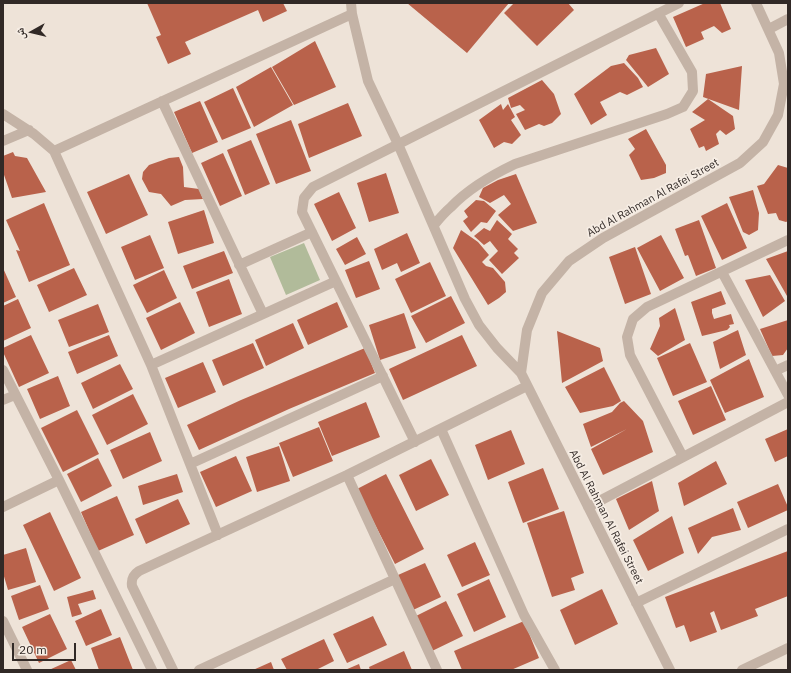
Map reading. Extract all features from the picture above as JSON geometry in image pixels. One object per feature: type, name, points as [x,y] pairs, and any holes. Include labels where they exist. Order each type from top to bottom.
[{"type":"street","points":[[351,3],[352,14],[368,81],[398,144],[465,299],[479,325],[497,348],[521,373]]},
{"type":"street","points":[[415,442],[302,212],[304,198],[313,188],[679,3]]},
{"type":"street","name":"Abd Al Rahman Al Rafei Street","points":[[670,670],[521,373],[527,330],[542,293],[569,261],[603,238],[740,163],[763,142],[778,115],[784,84],[779,53],[756,3]]},
{"type":"street","points":[[434,225],[451,206],[471,189],[493,175],[516,164],[667,114],[683,107],[693,90],[692,72],[658,13]]},
{"type":"street","points":[[54,151],[352,14]]},
{"type":"street","points":[[768,29],[788,20]]},
{"type":"street","points":[[162,101],[263,314]]},
{"type":"street","points":[[3,114],[29,130],[54,151],[151,365],[218,535]]},
{"type":"street","points":[[3,141],[29,130]]},
{"type":"street","points":[[239,265],[312,232]]},
{"type":"street","points":[[683,457],[630,355],[627,337],[633,319],[647,307],[788,240]]},
{"type":"street","points":[[722,272],[788,395]]},
{"type":"street","points":[[151,365],[336,281]]},
{"type":"street","points":[[775,371],[788,365]]},
{"type":"street","points":[[3,370],[59,480],[152,670]]},
{"type":"street","points":[[190,464],[383,376]]},
{"type":"street","points":[[173,670],[132,586],[131,580],[134,574],[347,475],[527,386]]},
{"type":"street","points":[[3,400],[16,394]]},
{"type":"street","points":[[588,507],[788,402]]},
{"type":"street","points":[[441,429],[524,615],[555,670]]},
{"type":"street","points":[[347,475],[436,670]]},
{"type":"street","points":[[3,507],[59,480]]},
{"type":"street","points":[[636,603],[788,529]]},
{"type":"street","points":[[199,670],[395,579]]},
{"type":"street","points":[[3,621],[27,670]]},
{"type":"street","points":[[742,670],[788,648]]},
{"type":"green space","points":[[304,243],[320,280],[286,295],[270,257]]},
{"type":"building","points":[[147,3],[283,3],[287,11],[263,22],[258,10],[185,42],[191,54],[168,64],[156,37],[161,35]]},
{"type":"building","points":[[407,3],[509,3],[467,53]]},
{"type":"building","points":[[514,3],[568,3],[574,10],[537,46],[504,13]]},
{"type":"building","points":[[705,3],[720,3],[731,29],[722,33],[714,26],[701,32],[704,39],[686,47],[673,17]]},
{"type":"building","points":[[315,41],[336,87],[294,105],[272,67]]},
{"type":"building","points":[[656,48],[669,74],[648,87],[626,60],[629,55]]},
{"type":"building","points":[[624,63],[638,78],[643,87],[627,95],[620,92],[600,102],[607,115],[591,125],[574,94],[611,66]]},
{"type":"building","points":[[742,66],[739,110],[703,97],[706,74]]},
{"type":"building","points":[[271,67],[293,105],[254,127],[236,87]]},
{"type":"building","points":[[542,80],[554,94],[561,114],[552,123],[544,126],[539,124],[525,130],[516,114],[525,110],[520,105],[511,108],[508,98]]},
{"type":"building","points":[[233,88],[251,128],[222,140],[204,102]]},
{"type":"building","points":[[708,99],[733,116],[735,129],[726,135],[720,130],[716,134],[719,144],[706,151],[704,146],[699,148],[690,129],[705,120],[692,112]]},
{"type":"building","points":[[200,101],[218,142],[192,153],[174,112]]},
{"type":"building","points":[[348,103],[362,136],[309,158],[298,124]]},
{"type":"building","points":[[501,104],[503,110],[508,104],[515,117],[511,120],[521,135],[512,144],[504,142],[494,148],[479,120]]},
{"type":"building","points":[[291,120],[311,171],[276,184],[256,134]]},
{"type":"building","points":[[646,129],[666,165],[666,173],[654,178],[641,180],[629,155],[635,149],[628,139]]},
{"type":"building","points":[[251,140],[270,184],[245,195],[227,150]]},
{"type":"building","points":[[13,152],[15,156],[27,158],[46,192],[12,198],[3,172],[3,156]]},
{"type":"building","points":[[223,153],[242,196],[220,206],[201,163]]},
{"type":"building","points":[[179,157],[183,167],[184,187],[199,189],[203,199],[185,200],[171,206],[161,194],[149,192],[142,179],[143,172],[149,165],[169,158]]},
{"type":"building","points":[[778,165],[788,168],[788,221],[786,222],[779,220],[776,213],[768,214],[757,186],[764,184]]},
{"type":"building","points":[[386,173],[399,213],[369,222],[357,183]]},
{"type":"building","points":[[129,174],[148,215],[106,234],[87,192]]},
{"type":"building","points":[[516,174],[537,223],[513,231],[498,215],[511,204],[504,195],[490,203],[479,197],[483,188],[498,180]]},
{"type":"building","points":[[753,190],[759,213],[758,230],[749,235],[743,232],[729,197]]},
{"type":"building","points":[[339,192],[356,228],[332,241],[314,204]]},
{"type":"building","points":[[476,200],[484,201],[496,211],[487,223],[481,222],[471,232],[463,221],[468,217],[464,211]]},
{"type":"building","points":[[44,203],[70,265],[29,282],[16,250],[20,251],[6,220]]},
{"type":"building","points":[[727,203],[747,248],[722,260],[701,216]]},
{"type":"building","points":[[204,210],[214,243],[178,254],[168,222]]},
{"type":"building","points":[[497,220],[512,234],[508,239],[518,249],[514,253],[519,258],[502,274],[489,260],[498,251],[490,241],[484,245],[474,236],[484,228],[490,231]]},
{"type":"building","points":[[699,220],[716,268],[696,276],[688,255],[685,256],[675,229]]},
{"type":"building","points":[[461,230],[478,242],[489,255],[482,262],[486,266],[493,268],[505,282],[506,292],[488,305],[453,248]]},
{"type":"building","points":[[407,233],[420,263],[401,272],[397,263],[382,270],[374,249]]},
{"type":"building","points":[[150,235],[164,268],[135,280],[121,247]]},
{"type":"building","points":[[661,235],[684,278],[660,291],[637,248]]},
{"type":"building","points":[[357,237],[366,254],[345,265],[336,249]]},
{"type":"building","points":[[635,247],[651,294],[625,304],[609,257]]},
{"type":"building","points":[[224,251],[233,273],[192,289],[183,266]]},
{"type":"building","points":[[788,251],[788,296],[787,296],[766,259]]},
{"type":"building","points":[[369,261],[380,289],[356,298],[345,270]]},
{"type":"building","points":[[430,262],[446,296],[411,313],[395,279]]},
{"type":"building","points":[[3,268],[16,297],[3,303]]},
{"type":"building","points":[[74,268],[87,295],[49,312],[37,285]]},
{"type":"building","points":[[164,270],[177,298],[147,313],[133,285]]},
{"type":"building","points":[[770,275],[785,301],[763,317],[745,280]]},
{"type":"building","points":[[229,279],[242,314],[209,327],[196,292]]},
{"type":"building","points":[[721,291],[726,304],[712,309],[714,319],[731,314],[734,324],[729,325],[730,327],[727,330],[702,336],[691,302]]},
{"type":"building","points":[[451,296],[465,323],[426,343],[411,316]]},
{"type":"building","points":[[18,299],[31,328],[3,341],[3,306]]},
{"type":"building","points":[[180,302],[195,333],[161,350],[146,318]]},
{"type":"building","points":[[337,302],[348,327],[308,345],[297,320]]},
{"type":"building","points":[[98,304],[109,332],[69,347],[58,320]]},
{"type":"building","points":[[675,308],[685,340],[658,356],[650,349],[660,326],[659,318]]},
{"type":"building","points":[[404,313],[416,348],[380,360],[369,325]]},
{"type":"building","points":[[788,320],[788,348],[783,355],[772,356],[760,329]]},
{"type":"building","points":[[293,323],[304,348],[266,366],[255,340]]},
{"type":"building","points":[[738,330],[746,355],[720,369],[713,342]]},
{"type":"building","points":[[557,331],[600,348],[603,361],[562,383]]},
{"type":"building","points":[[31,335],[49,373],[19,387],[3,352],[3,348]]},
{"type":"building","points":[[109,335],[118,356],[77,374],[68,352]]},
{"type":"building","points":[[462,335],[477,366],[403,400],[389,369]]},
{"type":"building","points":[[253,343],[264,368],[223,386],[212,360]]},
{"type":"building","points":[[690,343],[707,382],[673,396],[657,358]]},
{"type":"building","points":[[365,348],[375,373],[289,409],[199,450],[187,425],[241,400]]},
{"type":"building","points":[[749,359],[764,397],[725,413],[710,380]]},
{"type":"building","points":[[203,362],[216,392],[178,408],[165,378]]},
{"type":"building","points":[[120,364],[133,389],[93,409],[81,383]]},
{"type":"building","points":[[604,367],[621,401],[613,406],[580,413],[565,387]]},
{"type":"building","points":[[58,376],[70,406],[40,419],[27,389]]},
{"type":"building","points":[[711,386],[726,420],[693,435],[678,401]]},
{"type":"building","points":[[133,394],[148,424],[107,445],[92,415]]},
{"type":"building","points":[[624,401],[643,421],[653,452],[603,475],[591,449],[627,429],[591,447],[583,424],[612,412],[620,403]]},
{"type":"building","points":[[366,402],[380,437],[332,456],[318,422]]},
{"type":"building","points":[[77,410],[99,454],[63,472],[41,428]]},
{"type":"building","points":[[319,427],[333,461],[293,477],[279,443]]},
{"type":"building","points":[[788,429],[788,456],[775,462],[765,439]]},
{"type":"building","points":[[511,430],[525,464],[488,480],[475,445]]},
{"type":"building","points":[[150,432],[162,461],[123,479],[110,450]]},
{"type":"building","points":[[279,446],[290,481],[257,492],[246,457]]},
{"type":"building","points":[[236,456],[252,491],[216,507],[200,472]]},
{"type":"building","points":[[98,458],[112,486],[81,502],[67,474]]},
{"type":"building","points":[[431,459],[449,495],[416,511],[399,475]]},
{"type":"building","points":[[716,461],[727,484],[684,506],[678,483]]},
{"type":"building","points":[[543,468],[559,509],[523,523],[508,482]]},
{"type":"building","points":[[177,474],[183,492],[143,505],[138,486]]},
{"type":"building","points":[[386,474],[424,549],[395,564],[357,489]]},
{"type":"building","points":[[652,481],[659,511],[629,530],[616,499]]},
{"type":"building","points":[[778,484],[788,510],[748,528],[737,502]]},
{"type":"building","points":[[117,496],[134,535],[98,551],[81,512]]},
{"type":"building","points":[[178,499],[190,524],[146,544],[135,519]]},
{"type":"building","points":[[733,508],[741,530],[712,537],[698,554],[688,528]]},
{"type":"building","points":[[564,511],[584,573],[571,578],[575,590],[552,597],[527,523]]},
{"type":"building","points":[[50,512],[81,578],[54,591],[23,525]]},
{"type":"building","points":[[672,516],[684,553],[648,571],[633,540]]},
{"type":"building","points":[[475,542],[490,575],[462,587],[447,555]]},
{"type":"building","points":[[26,548],[36,582],[8,590],[3,573],[3,555]]},
{"type":"building","points":[[788,551],[788,596],[755,609],[758,616],[721,630],[714,611],[710,613],[717,632],[690,642],[684,625],[676,628],[665,597]]},
{"type":"building","points":[[425,563],[441,597],[413,610],[398,575]]},
{"type":"building","points":[[489,579],[506,617],[474,632],[457,594]]},
{"type":"building","points":[[40,585],[49,609],[19,620],[11,596]]},
{"type":"building","points":[[602,589],[618,624],[575,645],[560,610]]},
{"type":"building","points":[[93,590],[96,599],[78,604],[82,614],[72,617],[67,597]]},
{"type":"building","points":[[446,601],[463,636],[432,651],[416,616]]},
{"type":"building","points":[[101,609],[112,635],[86,646],[75,621]]},
{"type":"building","points":[[50,614],[67,649],[39,663],[22,627]]},
{"type":"building","points":[[373,616],[387,645],[347,663],[333,634]]},
{"type":"building","points":[[524,621],[539,658],[511,670],[462,670],[454,651]]},
{"type":"building","points":[[120,637],[133,670],[99,670],[91,648]]},
{"type":"building","points":[[324,639],[334,661],[316,670],[287,670],[281,659]]},
{"type":"building","points":[[404,651],[412,670],[370,670],[369,667]]},
{"type":"building","points":[[71,660],[76,670],[49,670]]},
{"type":"building","points":[[271,662],[274,670],[253,670]]},
{"type":"building","points":[[359,664],[361,670],[345,670]]}]
